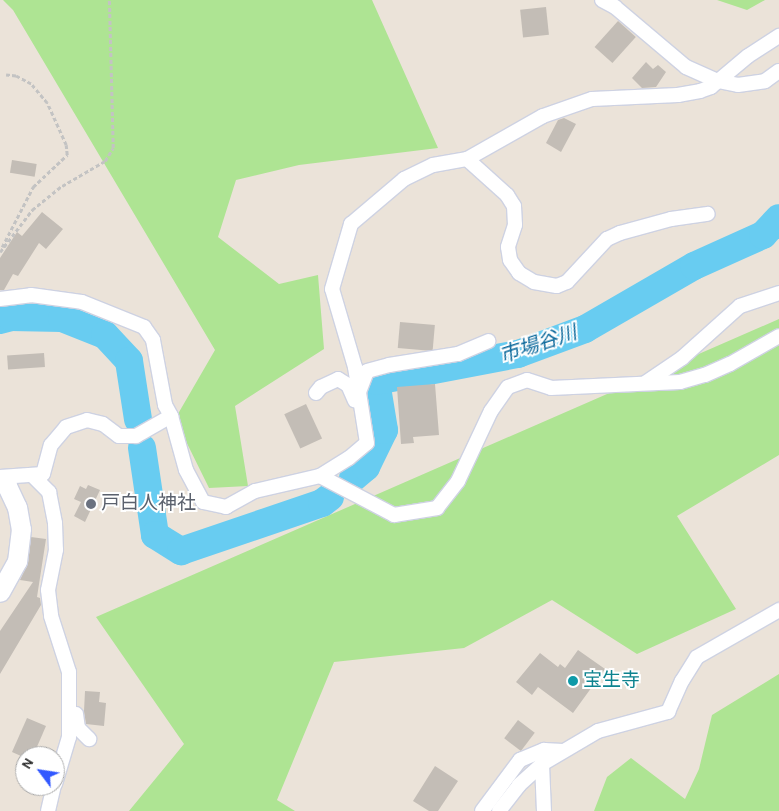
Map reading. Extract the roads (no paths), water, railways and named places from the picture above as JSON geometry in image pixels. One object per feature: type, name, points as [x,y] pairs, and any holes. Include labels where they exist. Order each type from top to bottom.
[{"type":"main road","points":[[0,481],[7,486],[17,507],[21,529],[17,561],[0,592]]},
{"type":"street","points":[[602,0],[615,7],[660,43],[686,67],[718,81],[738,85],[765,81],[779,71]]},
{"type":"street","points":[[0,299],[31,295],[82,302],[144,327],[153,340],[165,405],[171,416],[186,470],[203,502],[226,506],[255,491],[320,476],[350,458],[367,443],[355,368],[332,289],[351,224],[404,179],[433,165],[467,159],[543,116],[592,98],[678,95],[700,91],[711,87],[748,56],[779,36]]},
{"type":"street","points":[[467,159],[508,195],[514,206],[515,225],[508,246],[510,260],[519,273],[534,282],[558,286],[567,282],[607,239],[620,232],[671,219],[708,214]]},
{"type":"street","points":[[645,383],[682,358],[740,306],[779,293]]},
{"type":"street","points":[[320,476],[394,515],[437,508],[458,480],[491,411],[508,387],[527,380],[551,388],[680,382],[705,375],[779,336]]},
{"type":"street","points":[[359,392],[367,371],[389,365],[458,354],[488,341]]},
{"type":"street","points":[[316,393],[321,387],[338,379],[348,385],[364,425]]},
{"type":"street","points":[[0,477],[43,474],[51,445],[66,427],[86,420],[102,424],[119,436],[136,436],[171,416]]},
{"type":"street","points":[[33,476],[49,492],[55,523],[56,550],[48,590],[51,616],[69,672],[71,699],[69,736],[65,750]]},
{"type":"street","points":[[499,811],[518,785],[542,764],[563,751],[598,731],[668,712],[682,681],[697,657],[779,610]]},
{"type":"street","points":[[71,699],[76,713],[78,728],[89,739]]},
{"type":"street","points":[[482,811],[520,760],[544,750],[563,751]]},
{"type":"street","points":[[542,764],[544,811]]},
{"type":"street","points":[[48,811],[52,796]]},
{"type":"waterway","name":"市場谷川","points":[[353,478],[366,467],[384,430],[376,381],[518,354],[585,329],[694,266],[763,235],[779,218]]},
{"type":"waterway","name":"市場谷川","points":[[0,320],[11,317],[62,318],[105,335],[129,361],[138,419]]},
{"type":"waterway","name":"市場谷川","points":[[142,448],[155,535],[181,551],[322,503],[330,497]]},
{"type":"place","name":"戸白人神社","points":[[91,504]]},
{"type":"place","name":"宝生寺","points":[[573,681]]}]
